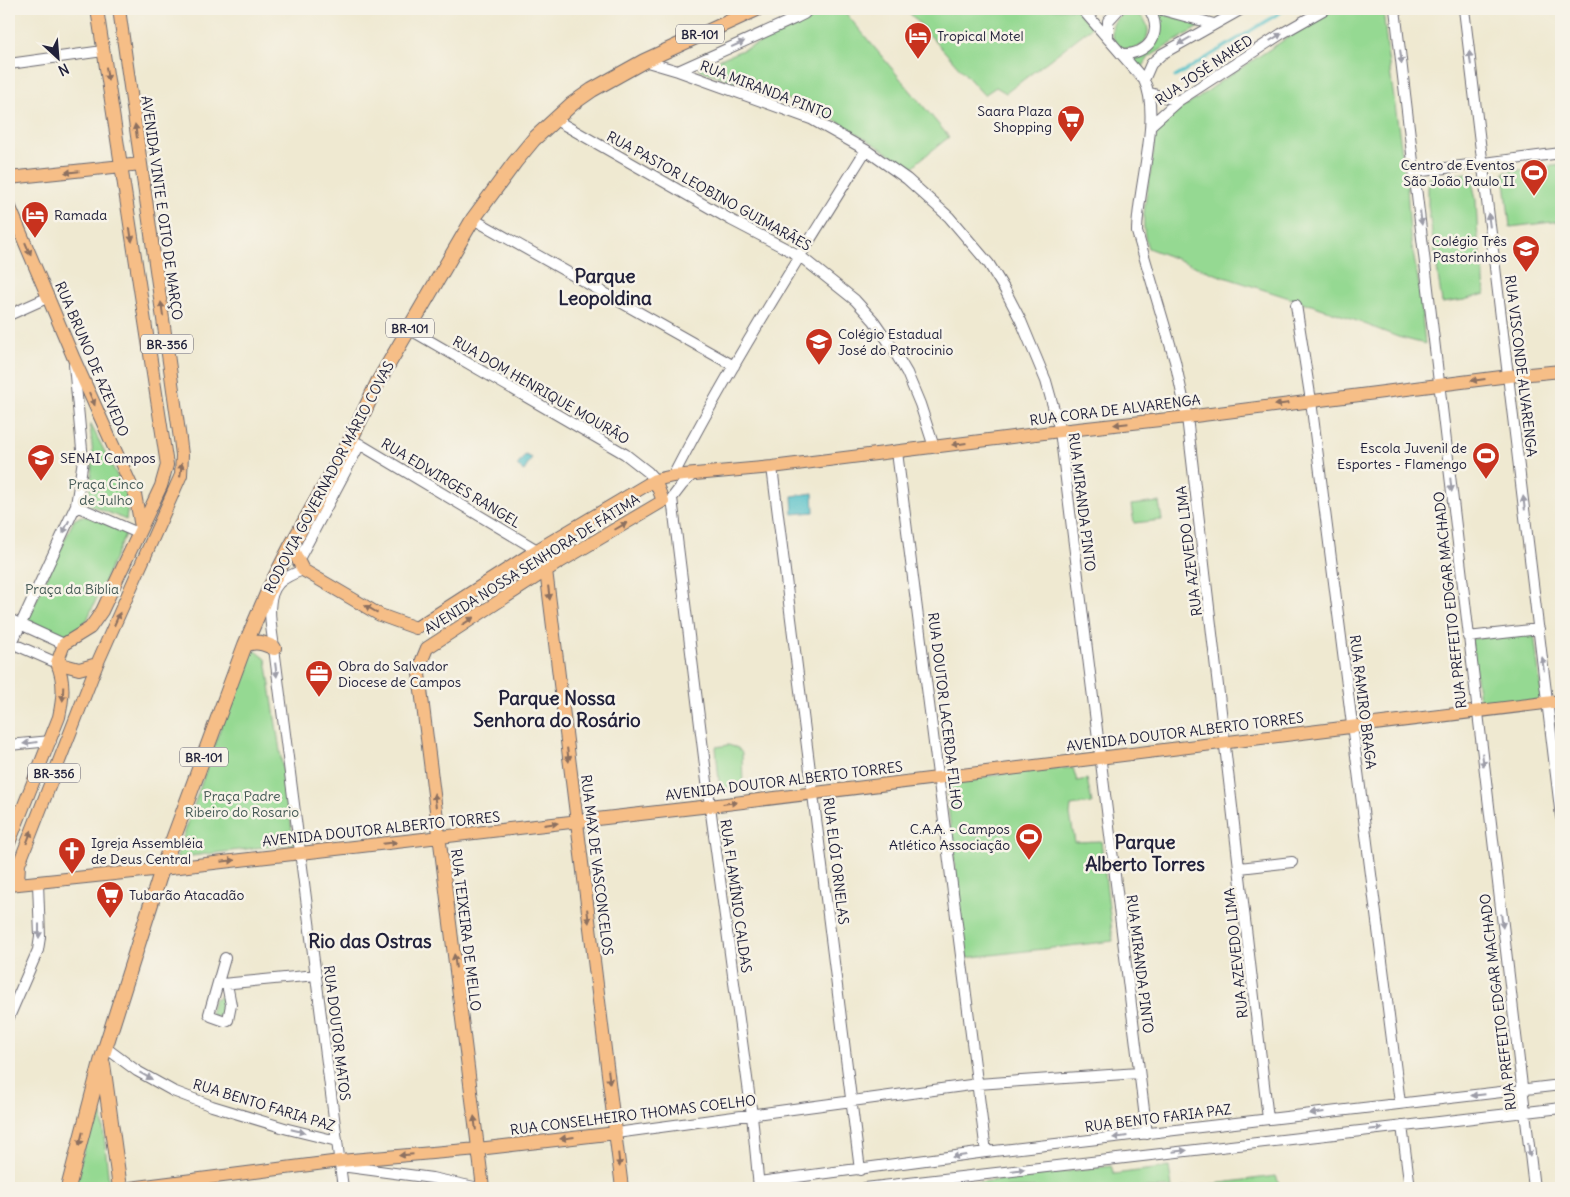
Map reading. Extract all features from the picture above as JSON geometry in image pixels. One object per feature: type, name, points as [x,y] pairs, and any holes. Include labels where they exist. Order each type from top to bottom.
[{"type":"highway","name":"RODOVIA GOVERNADOR MÁRIO COVAS","points":[[68,1188],[104,1053],[162,869],[245,645],[269,589],[291,546],[356,442],[378,382],[473,219],[515,162],[554,119],[572,104],[592,90],[644,61],[757,9]]},
{"type":"highway","points":[[245,645],[251,642],[260,642],[274,648]]},
{"type":"highway","name":"RODOVIA GOVERNADOR MÁRIO COVAS","points":[[104,1053],[110,1119],[120,1188]]},
{"type":"highway","points":[[86,1116],[98,1109],[102,1110],[110,1119]]},
{"type":"main road","points":[[97,9],[167,465],[161,486],[102,611],[90,628],[64,644],[57,663],[79,669],[97,664]]},
{"type":"main road","name":"AVENIDA VINTE E OITO DE MARÇO","points":[[97,664],[181,475],[182,455],[119,9]]},
{"type":"main road","points":[[9,178],[141,164]]},
{"type":"main road","name":"RUA BRUNO DE AZEVEDO","points":[[9,205],[74,359],[135,494],[139,530]]},
{"type":"main road","name":"RUA CORA DE ALVARENGA","points":[[673,476],[772,467],[1561,370]]},
{"type":"main road","points":[[160,413],[166,410],[172,412],[180,439]]},
{"type":"main road","name":"AVENIDA NOSSA SENHORA DE FÁTIMA","points":[[655,480],[668,499],[546,570],[427,648],[422,643],[416,628],[541,547],[655,480],[673,476]]},
{"type":"main road","points":[[291,546],[300,566],[380,615],[416,628]]},
{"type":"main road","name":"RUA MAX DE VASCONCELOS","points":[[541,547],[546,570],[622,1188]]},
{"type":"main road","name":"RUA TEIXEIRA DE MELLO","points":[[427,648],[419,674],[484,1188]]},
{"type":"main road","name":"BR-356","points":[[9,843],[10,836],[51,740],[63,700],[62,674],[57,663]]},
{"type":"main road","name":"BR-356","points":[[12,883],[97,664]]},
{"type":"main road","name":"AVENIDA DOUTOR ALBERTO TORRES","points":[[12,883],[162,869],[439,838],[1555,702]]},
{"type":"main road","name":"RUA CONSELHEIRO THOMAS COELHO","points":[[130,1188],[616,1132]]},
{"type":"street","points":[[782,9],[796,18]]},
{"type":"street","points":[[678,72],[796,18],[809,9]]},
{"type":"street","name":"RUA AZEVEDO LIMA","points":[[1082,9],[1144,80],[1150,93],[1151,125],[1137,215],[1137,232],[1172,353],[1187,417],[1268,1119]]},
{"type":"street","points":[[1108,39],[1108,21],[1119,9]]},
{"type":"street","points":[[1121,54],[1137,53],[1148,45],[1155,30],[1154,21],[1149,9]]},
{"type":"street","points":[[1159,9],[1214,24]]},
{"type":"street","points":[[1144,80],[1151,64],[1162,54],[1242,9]]},
{"type":"street","name":"RUA JOSÉ NAKED","points":[[1151,125],[1178,101],[1281,34],[1325,9]]},
{"type":"street","name":"RUA PREFEITO EDGAR MACHADO","points":[[1395,9],[1534,1188]]},
{"type":"street","name":"RUA VISCONDE ALVARENGA","points":[[1464,9],[1539,628],[1555,702],[1561,816]]},
{"type":"street","points":[[9,64],[103,51]]},
{"type":"street","name":"RUA MIRANDA PINTO","points":[[644,61],[811,120],[866,150],[907,179],[942,211],[989,264],[1021,321],[1046,381],[1060,431],[1147,1134]]},
{"type":"street","points":[[1150,93],[1178,101]]},
{"type":"street","name":"RUA PASTOR LEOBINO GUIMARÃES","points":[[554,119],[731,220],[800,256],[855,300],[890,344],[907,373],[920,404],[934,447]]},
{"type":"street","points":[[673,476],[734,366],[866,150]]},
{"type":"street","points":[[1415,172],[1561,153]]},
{"type":"street","points":[[473,219],[734,366]]},
{"type":"street","points":[[9,315],[49,297]]},
{"type":"street","name":"RUA RAMIRO BRAGA","points":[[1296,305],[1400,1103]]},
{"type":"street","name":"RUA DOM HENRIQUE MOURÃO","points":[[409,329],[625,454],[655,480]]},
{"type":"street","points":[[57,663],[10,643],[21,625],[76,506],[83,460],[74,359]]},
{"type":"street","points":[[300,566],[356,442]]},
{"type":"street","name":"RUA EDWIRGES RANGEL","points":[[356,442],[541,547]]},
{"type":"street","name":"RUA DOUTOR LACERDA FILHO","points":[[897,452],[940,777],[986,1152]]},
{"type":"street","name":"RUA ELÓI ORNELAS","points":[[772,467],[860,1170]]},
{"type":"street","points":[[668,499],[693,474]]},
{"type":"street","name":"RUA FLAMÍNIO CALDAS","points":[[668,499],[752,1116],[759,1185]]},
{"type":"street","points":[[76,506],[139,530]]},
{"type":"street","name":"RUA DOUTOR MATOS","points":[[300,566],[279,583],[273,594],[271,604],[274,648],[344,1188]]},
{"type":"street","points":[[9,619],[64,644]]},
{"type":"street","points":[[1468,637],[1539,628]]},
{"type":"street","points":[[9,746],[51,740]]},
{"type":"street","points":[[1240,868],[1292,862]]},
{"type":"street","points":[[9,1017],[38,950],[40,937],[38,882]]},
{"type":"street","points":[[225,958],[222,984],[316,976]]},
{"type":"street","name":"RUA BENTO FARIA PAZ","points":[[104,1053],[173,1092],[288,1129],[337,1141]]},
{"type":"street","name":"RUA CONSELHEIRO THOMAS COELHO","points":[[616,1132],[752,1116],[852,1100],[978,1084],[1140,1073]]},
{"type":"street","name":"RUA BENTO FARIA PAZ","points":[[759,1185],[986,1152],[1561,1086]]},
{"type":"street","points":[[866,1188],[1561,1108]]},
{"type":"street","points":[[1402,1126],[1410,1188]]},
{"type":"street","points":[[340,1163],[432,1178],[479,1188]]},
{"type":"green space","points":[[829,9],[847,9],[844,11],[949,137],[911,169],[842,124],[808,106],[700,70],[699,68],[767,40]]},
{"type":"green space","points":[[906,9],[1075,9],[1092,27],[1006,93],[996,87],[984,95]]},
{"type":"green space","points":[[1336,9],[1383,9],[1388,58],[1407,186],[1410,236],[1419,285],[1425,344],[1398,337],[1336,313],[1218,275],[1148,248],[1144,231],[1145,205],[1158,130],[1170,115],[1310,23]]},
{"type":"green space","points":[[1157,12],[1202,25],[1149,57],[1140,71],[1131,59],[1146,53],[1157,43],[1160,25]]},
{"type":"green space","points":[[1130,13],[1137,14],[1143,18],[1147,24],[1147,38],[1143,44],[1137,48],[1130,49],[1123,48],[1117,44],[1113,38],[1112,31],[1113,24],[1117,18],[1123,14]]},
{"type":"green space","name":"Centro de Eventos São João Paulo II","points":[[1561,165],[1561,221],[1510,227],[1504,172]]},
{"type":"green space","points":[[1465,173],[1471,174],[1474,178],[1478,241],[1485,294],[1464,300],[1442,303],[1428,205],[1428,178]]},
{"type":"green space","name":"Praça Cinco de Julho","points":[[90,423],[129,499],[126,520],[88,504],[93,457]]},
{"type":"green space","points":[[1159,502],[1162,520],[1134,523],[1131,505]]},
{"type":"green space","name":"Praça da Bíblia","points":[[81,516],[89,517],[126,532],[87,620],[76,631],[64,636],[27,620],[74,520]]},
{"type":"green space","points":[[1534,632],[1542,700],[1480,708],[1471,639]]},
{"type":"green space","name":"Praça Padre Ribeiro do Rosario","points":[[256,651],[266,659],[294,843],[176,858],[246,653]]},
{"type":"green space","points":[[728,745],[738,748],[742,753],[743,786],[725,789],[719,782],[716,747]]},
{"type":"green space","name":"C.A.A. - Campos Atlético Associação","points":[[1073,768],[1077,781],[1087,779],[1092,803],[1071,806],[1070,815],[1075,842],[1101,841],[1113,941],[965,958],[949,814],[947,788],[949,782],[1036,769]]},
{"type":"green space","points":[[222,996],[228,999],[225,1019],[210,1014],[214,999]]},
{"type":"green space","points":[[99,1111],[102,1115],[109,1184],[78,1188],[74,1186],[94,1113]]},
{"type":"green space","points":[[1111,1166],[1114,1174],[1169,1167],[1172,1188],[950,1188],[965,1184]]},
{"type":"green space","points":[[1276,1176],[1281,1188],[1182,1188]]},
{"type":"water","points":[[525,455],[532,458],[524,471],[517,466]]},
{"type":"water","points":[[813,493],[814,512],[793,514],[792,496]]},
{"type":"waterway","points":[[1175,77],[1286,9]]},
{"type":"place","name":"Tropical Motel","points":[[918,60]]},
{"type":"place","name":"Saara Plaza Shopping","points":[[1071,143]]},
{"type":"place","name":"Centro de Eventos São João Paulo II","points":[[1534,197]]},
{"type":"place","name":"Ramada","points":[[35,239]]},
{"type":"place","name":"Colégio Três Pastorinhos","points":[[1526,273]]},
{"type":"place","name":"Colégio Estadual José do Patrocinio","points":[[819,366]]},
{"type":"place","name":"Escola Juvenil de Esportes - Flamengo","points":[[1486,480]]},
{"type":"place","name":"SENAI Campos","points":[[41,482]]},
{"type":"place","name":"Obra do Salvador Diocese de Campos","points":[[319,698]]},
{"type":"place","name":"C.A.A. - Campos Atlético Associação","points":[[1029,861]]},
{"type":"place","name":"Igreja Assembléia de Deus Central","points":[[72,875]]},
{"type":"place","name":"Tubarão Atacadão","points":[[110,919]]},
{"type":"district","name":"Parque Leopoldina","points":[[605,287]]},
{"type":"district","name":"Parque Nossa Senhora do Rosário","points":[[557,709]]},
{"type":"district","name":"Parque Alberto Torres","points":[[1145,853]]},
{"type":"district","name":"Rio das Ostras","points":[[370,941]]}]
